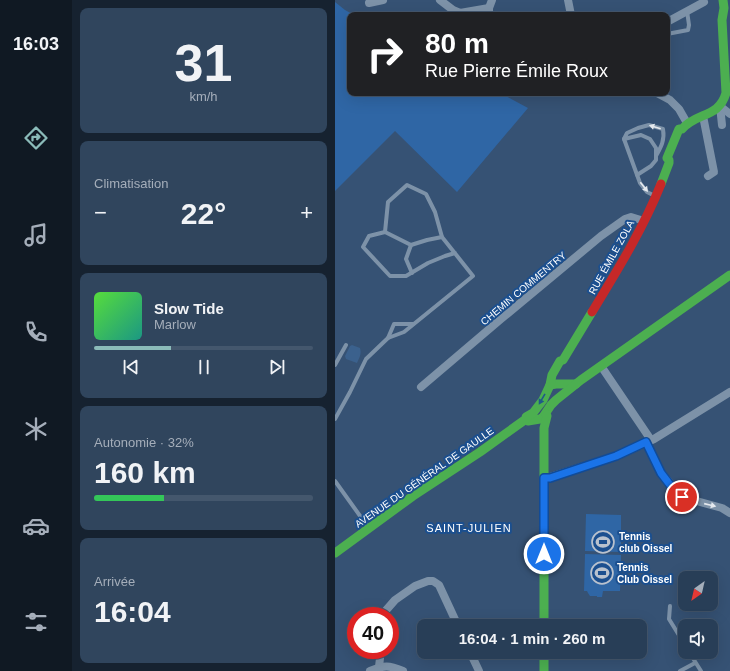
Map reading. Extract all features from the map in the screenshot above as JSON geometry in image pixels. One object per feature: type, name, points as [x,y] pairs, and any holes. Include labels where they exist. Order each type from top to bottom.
[{"type":"main road","points":[[684,126],[697,118],[713,112],[724,100],[726,93],[727,58],[722,20],[726,3]]},
{"type":"main road","name":"RUE ÉMILE ZOLA","points":[[556,384],[552,376],[613,278],[644,221],[656,196],[669,161],[672,160],[684,126]]},
{"type":"main road","name":"AVENUE DU GÉNÉRAL DE GAULLE","points":[[532,417],[541,419],[561,396],[576,384],[730,275]]},
{"type":"main road","points":[[556,384],[576,384]]},
{"type":"main road","points":[[556,384],[562,390],[561,396]]},
{"type":"main road","name":"AVENUE DU GÉNÉRAL DE GAULLE","points":[[335,554],[413,496],[532,417],[556,384]]},
{"type":"main road","points":[[544,619],[544,428],[547,416],[546,414]]},
{"type":"main road","points":[[532,417],[544,428]]},
{"type":"main road","points":[[544,659],[544,671]]},
{"type":"street","points":[[369,3],[383,0]]},
{"type":"street","points":[[440,0],[458,12]]},
{"type":"street","points":[[489,12],[492,0]]},
{"type":"street","points":[[568,0],[570,12]]},
{"type":"street","points":[[670,20],[704,2]]},
{"type":"street","points":[[663,96],[670,100],[679,109],[684,126]]},
{"type":"street","points":[[720,106],[730,114]]},
{"type":"street","points":[[720,106],[723,126]]},
{"type":"street","points":[[703,116],[714,172],[708,176]]},
{"type":"street","name":"CHEMIN COMMENTRY","points":[[421,387],[601,236],[625,219],[631,217],[644,221]]},
{"type":"street","points":[[601,366],[649,441],[661,473],[674,490],[682,497],[722,508],[730,513]]},
{"type":"street","points":[[544,478],[550,478],[616,456],[649,441],[730,392]]},
{"type":"street","points":[[389,607],[395,600],[415,586],[433,581],[439,585],[455,619]]},
{"type":"street","points":[[379,667],[380,659]]},
{"type":"street","points":[[473,659],[479,671]]},
{"type":"street","points":[[370,671],[379,667],[392,666],[403,671]]},
{"type":"lane","points":[[670,33],[687,30],[689,25],[687,11]]},
{"type":"lane","points":[[637,175],[651,166],[656,158],[662,145],[664,134],[663,130],[649,125],[627,133],[624,139],[637,175],[640,183],[647,192],[656,196]]},
{"type":"lane","points":[[624,139],[641,135],[651,139],[656,148],[656,158]]},
{"type":"lane","points":[[656,158],[669,161]]},
{"type":"lane","points":[[335,419],[367,359],[389,338],[404,332],[473,276],[442,237],[435,212],[427,194],[407,185],[388,202],[385,232]]},
{"type":"lane","points":[[442,237],[427,240],[411,246],[385,232],[369,236],[363,247],[390,276],[406,276],[428,263],[455,253]]},
{"type":"lane","points":[[411,246],[406,260],[412,273]]},
{"type":"lane","points":[[389,338],[394,324],[413,324]]},
{"type":"lane","points":[[335,365],[345,345]]},
{"type":"lane","points":[[335,481],[369,529]]},
{"type":"lane","points":[[671,606],[669,619],[678,634]]},
{"type":"lane","points":[[693,659],[701,671]]},
{"type":"lane","points":[[680,671],[695,662]]},
{"type":"shaded area","points":[[335,2],[349,12],[347,12],[347,96],[506,96],[528,108],[457,192],[395,131],[335,191]]},
{"type":"shaded area","points":[[352,345],[360,348],[361,350],[357,363],[346,359],[345,356]]},
{"type":"shaded area","points":[[586,514],[621,515],[621,552],[585,551]]},
{"type":"shaded area","name":"Tennis Club Oissel","points":[[585,554],[621,555],[620,591],[603,591],[602,597],[597,597],[590,596],[587,591],[584,591]]},
{"type":"traffic: fast","points":[[661,184],[669,163],[667,158],[679,129],[682,129],[694,120],[713,111],[723,101],[726,93],[722,20],[724,8],[723,0]]},
{"type":"traffic: fast","points":[[526,419],[528,421],[543,417],[556,400],[581,380],[730,275]]},
{"type":"traffic: fast","points":[[335,553],[413,496],[480,452],[533,413],[543,400],[550,385],[552,375],[560,361],[563,360],[592,312]]},
{"type":"traffic: fast","points":[[550,385],[576,384]]},
{"type":"traffic: fast","points":[[544,619],[544,428],[547,416],[546,414]]},
{"type":"traffic: fast","points":[[544,659],[544,671]]},
{"type":"traffic: jam","points":[[592,312],[638,233],[661,184]]},
{"type":"place","name":"Tennis club Oissel","points":[[603,542]]},
{"type":"place","name":"Tennis Club Oissel","points":[[602,573]]},
{"type":"district","name":"SAINT-JULIEN","points":[[469,528]]},
{"type":"route","points":[[544,554],[544,478],[550,478],[616,456],[646,442],[661,473],[674,490],[682,497]]}]
